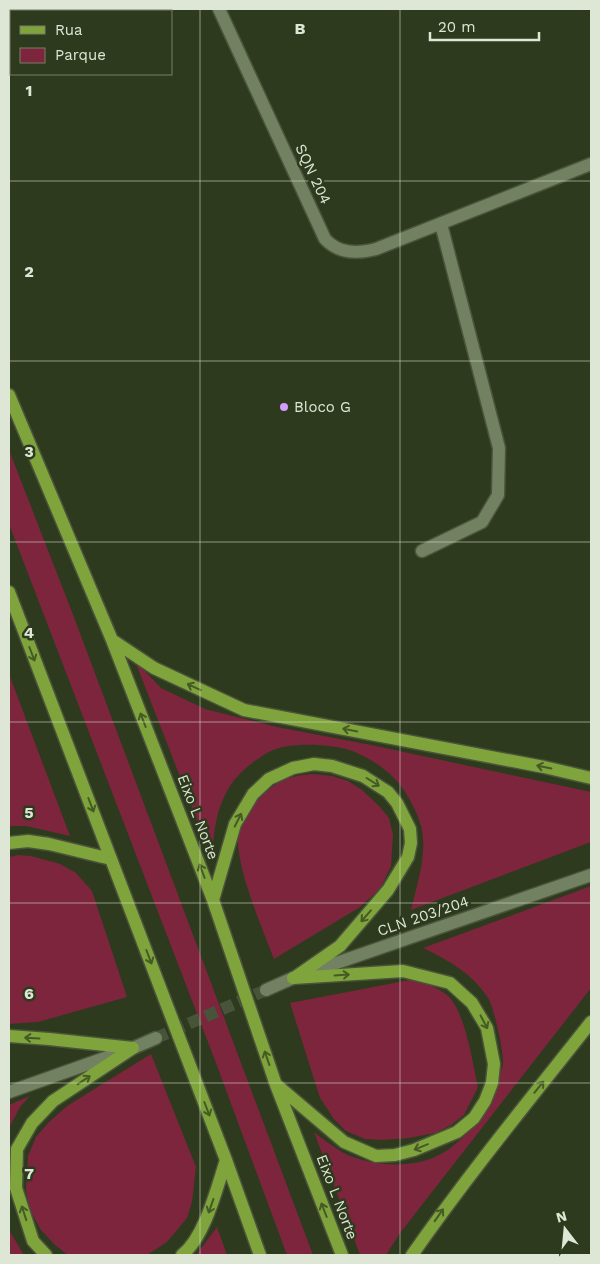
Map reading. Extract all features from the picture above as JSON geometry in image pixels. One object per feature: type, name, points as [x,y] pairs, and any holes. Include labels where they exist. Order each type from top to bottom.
[{"type":"main road","name":"Eixo L Norte","points":[[9,395],[112,640],[213,900],[276,1085],[342,1255]]},
{"type":"main road","points":[[9,592],[226,1160],[260,1255]]},
{"type":"main road","points":[[112,640],[154,668],[244,710],[544,767],[591,778]]},
{"type":"main road","points":[[213,900],[235,824],[253,794],[269,779],[293,768],[314,764],[332,766],[363,776],[388,792],[397,803],[410,829],[412,843],[408,856],[388,890],[340,946],[293,978]]},
{"type":"main road","points":[[9,843],[28,841],[42,843],[111,859]]},
{"type":"main road","points":[[276,1085],[344,1142],[376,1156],[396,1155],[414,1150],[457,1132],[474,1118],[485,1101],[492,1083],[494,1064],[488,1028],[472,1003],[450,983],[403,971],[293,978]]},
{"type":"main road","points":[[412,1255],[443,1210],[489,1150],[591,1022]]},
{"type":"main road","points":[[9,1036],[133,1048]]},
{"type":"main road","points":[[46,1255],[33,1241],[16,1188],[17,1149],[32,1123],[52,1101],[133,1048]]},
{"type":"main road","points":[[182,1255],[189,1250],[209,1214],[226,1160]]},
{"type":"street","name":"SQN 204","points":[[219,9],[325,239],[329,244],[342,251],[362,253],[376,249],[591,164]]},
{"type":"street","points":[[422,551],[482,522],[498,495],[499,448],[441,224]]},
{"type":"street","name":"CLN 203/204","points":[[266,990],[293,978],[591,875]]},
{"type":"street","points":[[9,1092],[156,1038]]},
{"type":"green space","points":[[9,450],[72,612],[313,1255],[287,1255],[216,1063],[9,524]]},
{"type":"green space","points":[[135,661],[161,688],[205,709],[277,727],[591,792],[591,842],[411,910],[418,884],[423,835],[417,814],[404,791],[394,778],[370,759],[344,749],[302,745],[281,747],[273,750],[249,765],[238,775],[225,794],[218,812],[214,831],[212,859]]},
{"type":"green space","points":[[9,674],[70,836],[26,826],[9,826]]},
{"type":"green space","points":[[312,774],[332,776],[348,781],[362,790],[380,807],[389,818],[393,835],[391,866],[380,889],[360,907],[274,959],[244,876],[238,843],[239,831],[250,810],[271,788],[283,780]]},
{"type":"green space","points":[[18,855],[31,856],[60,864],[76,873],[92,891],[127,997],[38,1022],[9,1024],[9,857]]},
{"type":"green space","points":[[591,886],[591,988],[400,1233],[386,1255],[360,1255],[314,1132],[342,1152],[362,1160],[384,1164],[406,1164],[427,1160],[451,1148],[470,1129],[485,1106],[503,1064],[502,1050],[493,1011],[482,989],[467,974],[423,948]]},
{"type":"green space","points":[[415,979],[447,995],[459,1012],[471,1052],[478,1087],[464,1115],[451,1125],[435,1133],[409,1138],[365,1139],[346,1131],[334,1119],[320,1098],[290,1003]]},
{"type":"green space","points":[[151,1054],[196,1167],[192,1202],[187,1218],[167,1242],[147,1255],[68,1255],[41,1230],[30,1210],[26,1191],[28,1156],[36,1137],[67,1106]]},
{"type":"green space","points":[[30,1096],[20,1107],[9,1128],[9,1105]]},
{"type":"green space","points":[[217,1227],[227,1255],[196,1255]]},
{"type":"green space","points":[[9,1230],[24,1255],[9,1255]]},
{"type":"tunnel","points":[[156,1038],[266,990]]},
{"type":"place","name":"Bloco G","points":[[284,407]]}]
